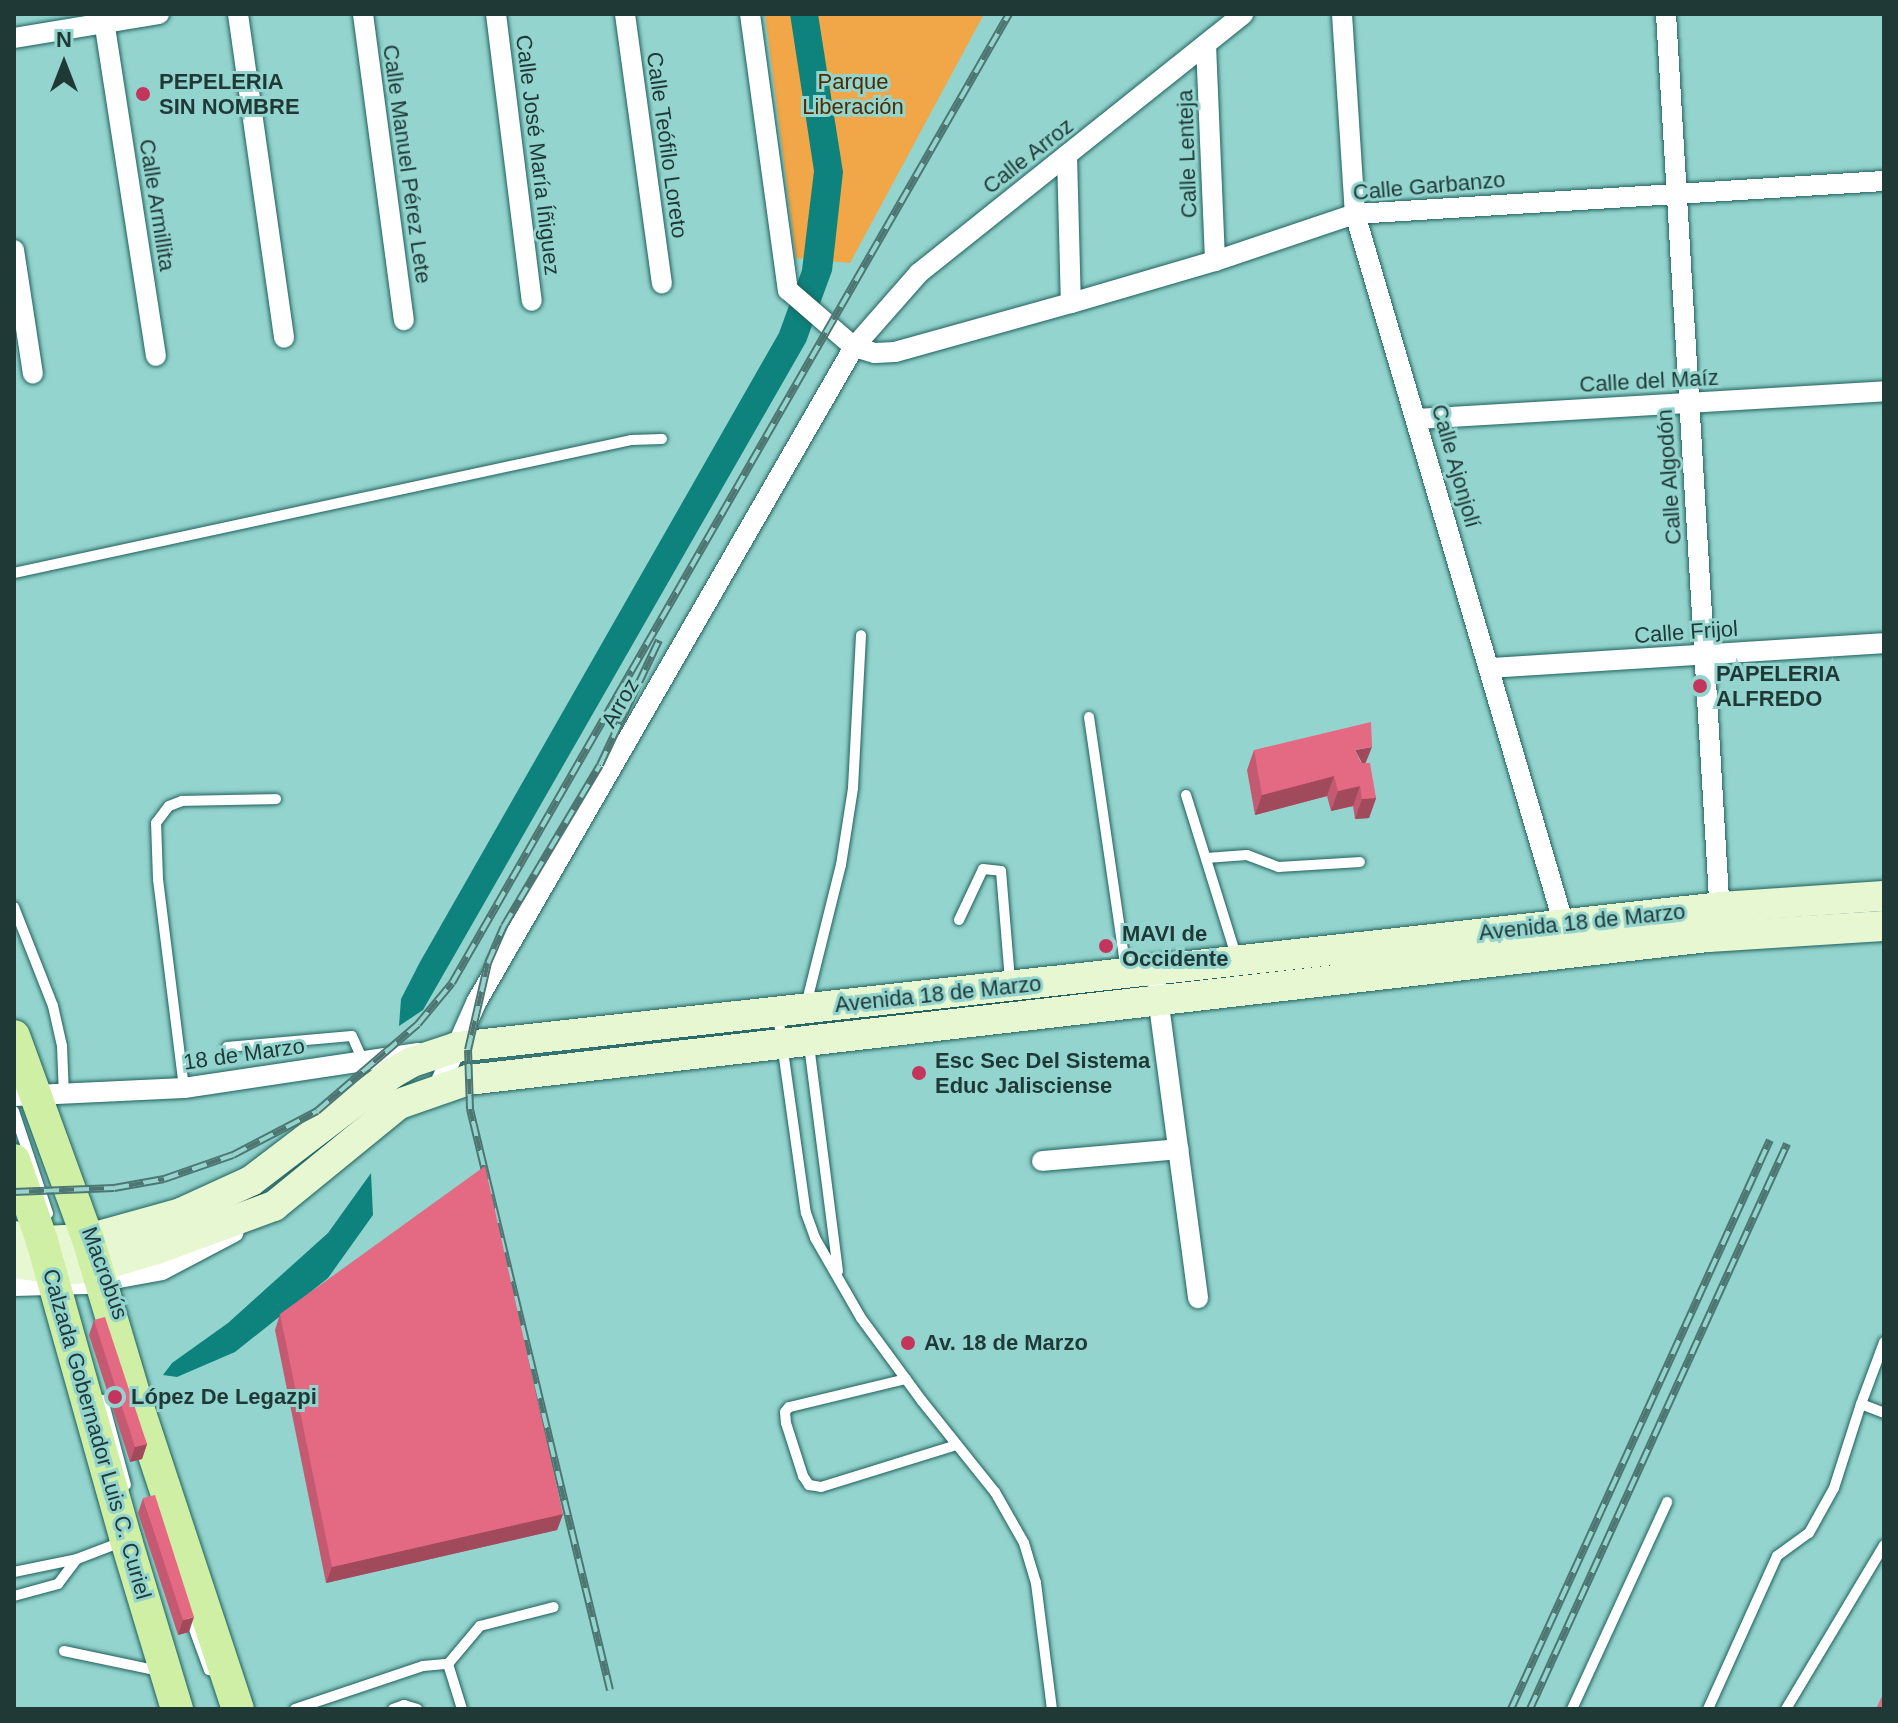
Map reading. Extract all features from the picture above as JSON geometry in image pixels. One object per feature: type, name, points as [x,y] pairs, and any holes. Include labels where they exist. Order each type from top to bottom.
[{"type":"main road","name":"Calzada Gobernador Luis C. Curiel","points":[[14,1036],[70,1266],[126,1540],[177,1709]]},
{"type":"main road","name":"Calzada Gobernador Luis C. Curiel","points":[[14,1160],[70,1266],[238,1709]]},
{"type":"street","points":[[14,38],[104,20],[159,14]]},
{"type":"street","points":[[238,14],[284,338]]},
{"type":"street","name":"Calle Manuel Pérez Lete","points":[[363,14],[404,320]]},
{"type":"street","name":"Calle José María Íñiguez","points":[[496,14],[532,301]]},
{"type":"street","name":"Calle Teófilo Loreto","points":[[625,14],[662,283]]},
{"type":"street","points":[[750,14],[788,290],[854,347]]},
{"type":"street","name":"Calle Arroz","points":[[854,347],[919,273],[1243,14]]},
{"type":"street","name":"Calle Ajonjolí","points":[[1342,14],[1355,214],[1418,419],[1564,925]]},
{"type":"street","name":"Calle Algodón","points":[[1666,14],[1720,922]]},
{"type":"street","name":"Calle Armillita","points":[[104,20],[156,356]]},
{"type":"street","name":"Calle Lenteja","points":[[1206,45],[1215,261]]},
{"type":"street","points":[[1067,155],[1071,303]]},
{"type":"street","name":"Calle Garbanzo","points":[[854,347],[875,353],[895,352],[1215,261],[1355,214],[1884,181]]},
{"type":"street","points":[[14,250],[33,374]]},
{"type":"street","name":"Arroz","points":[[438,1088],[477,1001],[854,347]]},
{"type":"street","name":"Calle del Maíz","points":[[1418,419],[1884,391]]},
{"type":"street","name":"Calle Frijol","points":[[1490,668],[1884,643]]},
{"type":"street","name":"Avenida 18 de Marzo","points":[[70,1266],[157,1249],[274,1206],[399,1104],[438,1088],[475,1078],[1158,1000],[1720,922],[1884,896]]},
{"type":"street","name":"Avenida 18 de Marzo","points":[[70,1266],[251,1181],[393,1073],[412,1062],[457,1047],[1564,925],[1720,922],[1884,926]]},
{"type":"street","points":[[1141,971],[1158,1000],[1198,1298]]},
{"type":"street","name":"18 de Marzo","points":[[28,1100],[184,1088],[457,1047]]},
{"type":"street","points":[[1042,1161],[1178,1149]]},
{"type":"street","points":[[14,1263],[70,1266]]},
{"type":"street","points":[[14,1286],[70,1266]]},
{"type":"lane","points":[[14,573],[631,440],[662,439]]},
{"type":"lane","points":[[839,1277],[791,1010],[841,865],[853,788],[861,635]]},
{"type":"lane","points":[[1089,717],[1141,971]]},
{"type":"lane","points":[[1186,795],[1237,961]]},
{"type":"lane","points":[[184,1088],[158,879],[156,823],[169,806],[182,801],[276,799]]},
{"type":"lane","points":[[1206,858],[1247,855],[1279,867],[1360,862]]},
{"type":"lane","points":[[959,920],[983,869],[1001,871],[1010,986]]},
{"type":"lane","points":[[14,907],[53,1006],[62,1046],[28,1100]]},
{"type":"lane","points":[[791,1010],[796,1042],[806,1213],[815,1238],[861,1318],[995,1492],[1024,1543],[1036,1583],[1052,1709]]},
{"type":"lane","points":[[227,1047],[352,1036],[357,1039],[363,1061]]},
{"type":"lane","name":"Macrobús","points":[[37,1138],[62,1207]]},
{"type":"lane","name":"Macrobús","points":[[70,1266],[78,1322]]},
{"type":"lane","name":"Macrobús","points":[[70,1266],[146,1455],[150,1482]]},
{"type":"lane","points":[[1708,1709],[1777,1556],[1809,1533],[1834,1488],[1884,1342]]},
{"type":"lane","points":[[906,1379],[789,1407],[785,1412],[786,1423],[803,1476],[809,1485],[821,1487],[957,1445]]},
{"type":"lane","points":[[100,1392],[123,1465],[130,1515],[161,1613]]},
{"type":"lane","points":[[1861,1404],[1884,1413]]},
{"type":"lane","points":[[1572,1709],[1667,1502]]},
{"type":"lane","points":[[14,1572],[77,1559],[126,1540]]},
{"type":"lane","points":[[1786,1709],[1884,1545]]},
{"type":"lane","points":[[14,1596],[58,1584],[77,1559]]},
{"type":"lane","points":[[186,1605],[214,1684]]},
{"type":"lane","points":[[295,1709],[423,1666],[448,1664],[480,1626],[554,1607]]},
{"type":"lane","points":[[64,1651],[166,1673]]},
{"type":"lane","points":[[448,1664],[462,1709]]},
{"type":"lane","points":[[393,1709],[404,1705],[417,1709]]},
{"type":"green space","name":"Parque Liberación","points":[[765,14],[984,14],[850,263],[796,258]]},
{"type":"water","points":[[790,14],[818,14],[843,172],[832,271],[806,342],[423,1010],[399,1026],[401,999],[420,962],[779,333],[802,270],[814,171]]},
{"type":"water","points":[[371,1173],[373,1215],[328,1278],[235,1352],[177,1377],[163,1375],[172,1363],[228,1323],[328,1233]]},
{"type":"building","points":[[1371,722],[1372,747],[1355,750],[1361,763],[1370,763],[1376,798],[1362,799],[1360,786],[1338,791],[1334,776],[1262,795],[1254,750]]},
{"type":"building","points":[[485,1166],[563,1514],[332,1567],[280,1314]]},
{"type":"building","points":[[105,1317],[147,1444],[135,1447],[94,1320]]},
{"type":"building","points":[[155,1495],[194,1617],[183,1620],[143,1498]]},
{"type":"building","points":[[1884,1692],[1884,1709],[1876,1709]]},
{"type":"railway","points":[[14,1192],[114,1188],[164,1179],[233,1155],[317,1111],[418,1024],[452,983],[1009,14]]},
{"type":"railway","points":[[610,1690],[470,1109],[468,1050],[488,963],[504,926],[600,765],[659,640]]},
{"type":"railway","points":[[1511,1709],[1770,1140]]},
{"type":"railway","points":[[1530,1709],[1787,1144]]},
{"type":"place","name":"PEPELERIA SIN NOMBRE","points":[[143,94]]},
{"type":"place","name":"PAPELERIA ALFREDO","points":[[1700,686]]},
{"type":"place","name":"MAVI de Occidente","points":[[1106,946]]},
{"type":"place","name":"Esc Sec Del Sistema Educ Jalisciense","points":[[919,1073]]},
{"type":"place","name":"Av. 18 de Marzo","points":[[908,1343]]},
{"type":"place","name":"López De Legazpi","points":[[115,1397]]}]
